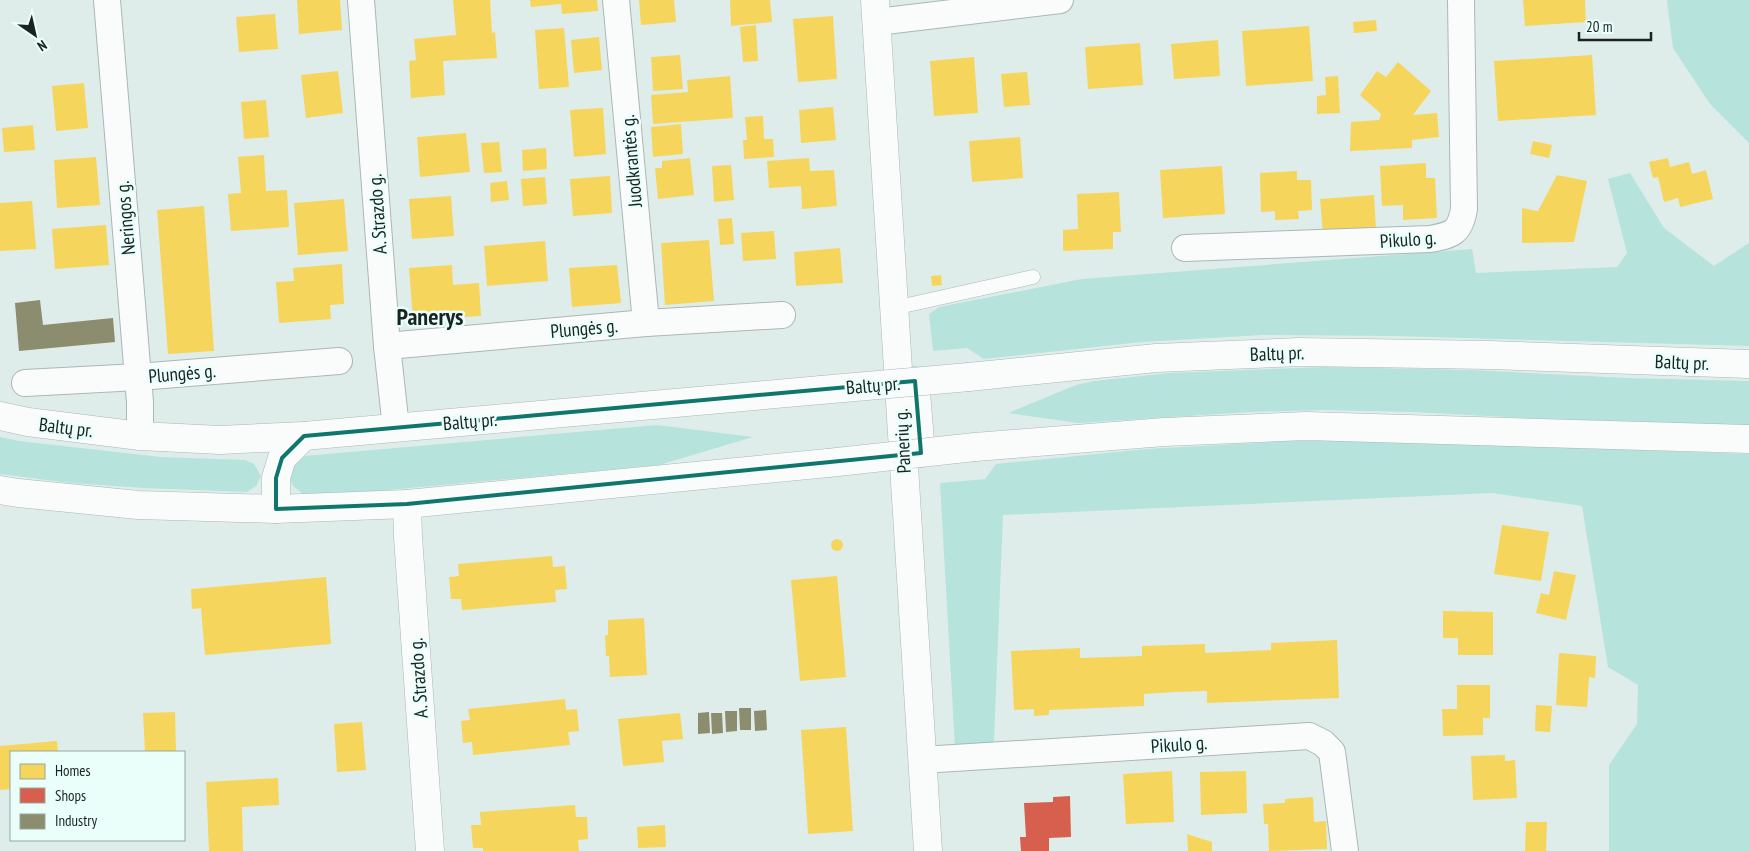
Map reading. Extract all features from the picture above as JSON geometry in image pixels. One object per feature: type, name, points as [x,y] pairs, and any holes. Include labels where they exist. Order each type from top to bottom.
[{"type":"main road","name":"Panerių g.","points":[[876,11],[928,851]]},
{"type":"main road","name":"Baltų pr.","points":[[0,416],[28,422],[140,436],[220,440],[304,436],[396,428],[969,377],[1156,358],[1300,352],[1490,355],[1749,364]]},
{"type":"main road","points":[[915,381],[921,453]]},
{"type":"main road","points":[[0,490],[18,494],[138,505],[276,509],[407,504],[975,447],[1164,432],[1306,426],[1749,439]]},
{"type":"main road","points":[[276,509],[276,478],[282,458],[304,436]]},
{"type":"main road","name":"A. Strazdo g.","points":[[407,504],[430,851]]},
{"type":"street","name":"Neringos g.","points":[[107,0],[140,402],[140,436]]},
{"type":"street","name":"A. Strazdo g.","points":[[361,0],[396,428]]},
{"type":"street","name":"Juodkrantės g.","points":[[616,0],[646,323]]},
{"type":"street","points":[[876,11],[1060,0]]},
{"type":"street","name":"Pikulo g.","points":[[1185,248],[1430,239],[1450,235],[1461,224],[1464,209],[1461,0]]},
{"type":"street","name":"Plungės g.","points":[[388,346],[646,323],[782,315]]},
{"type":"street","name":"Plungės g.","points":[[25,383],[339,361]]},
{"type":"street","name":"Pikulo g.","points":[[922,760],[1309,736],[1323,743],[1332,752],[1345,851]]},
{"type":"lane","points":[[894,308],[1034,277]]},
{"type":"highlighted area","points":[[915,381],[921,453],[407,504],[276,509],[276,478],[282,458],[304,436]]},
{"type":"green space","points":[[1667,0],[1749,0],[1749,143],[1710,104],[1673,48]]},
{"type":"green space","points":[[1630,173],[1664,228],[1714,266],[1749,243],[1749,346],[1395,336],[1262,335],[1142,342],[984,359],[967,348],[933,351],[929,314],[939,307],[1082,279],[1472,249],[1476,273],[1617,267],[1627,253],[1608,179]]},
{"type":"green space","points":[[1325,367],[1471,370],[1626,378],[1749,381],[1749,426],[1322,410],[1249,412],[1078,423],[1008,413],[1076,385],[1094,381],[1169,373]]},
{"type":"green space","points":[[657,425],[753,437],[659,465],[366,492],[303,494],[293,486],[287,472],[304,456]]},
{"type":"green space","points":[[0,437],[19,441],[160,457],[245,460],[254,464],[261,476],[256,486],[247,492],[70,483],[0,474]]},
{"type":"green space","points":[[1288,441],[1396,441],[1749,454],[1749,851],[1609,851],[1609,765],[1637,724],[1638,685],[1608,667],[1582,506],[1492,493],[1003,515],[994,740],[991,745],[955,747],[940,483],[985,479],[996,464],[1147,449]]},
{"type":"building: Homes","points":[[297,0],[340,0],[342,30],[299,34]]},
{"type":"building: Homes","points":[[453,0],[490,0],[492,33],[495,32],[497,58],[443,61],[445,95],[411,98],[409,61],[416,60],[414,39],[456,35]]},
{"type":"building: Homes","points":[[530,0],[597,0],[598,11],[562,14],[561,4],[531,7]]},
{"type":"building: Homes","points":[[639,0],[674,0],[676,22],[641,25]]},
{"type":"building: Homes","points":[[730,0],[770,0],[772,22],[731,26]]},
{"type":"building: Homes","points":[[1523,0],[1585,0],[1586,22],[1525,26]]},
{"type":"building: Homes","points":[[275,14],[278,49],[239,52],[236,17]]},
{"type":"building: Homes","points":[[833,16],[837,79],[798,82],[793,19]]},
{"type":"building: Homes","points":[[1376,20],[1377,31],[1354,33],[1353,22]]},
{"type":"building: Homes","points":[[756,25],[758,61],[743,62],[740,27]]},
{"type":"building: Homes","points":[[1309,26],[1313,81],[1246,86],[1242,31]]},
{"type":"building: Homes","points":[[564,28],[569,87],[539,89],[535,30]]},
{"type":"building: Homes","points":[[599,37],[602,70],[574,73],[571,40]]},
{"type":"building: Homes","points":[[1218,40],[1220,76],[1174,79],[1171,44]]},
{"type":"building: Homes","points":[[1140,43],[1143,85],[1088,89],[1085,47]]},
{"type":"building: Homes","points":[[680,55],[683,89],[653,91],[651,57]]},
{"type":"building: Homes","points":[[1592,55],[1596,115],[1498,121],[1494,61]]},
{"type":"building: Homes","points":[[974,57],[978,113],[934,116],[930,61]]},
{"type":"building: Homes","points":[[1398,62],[1431,91],[1413,115],[1437,113],[1439,137],[1412,140],[1412,148],[1350,151],[1351,122],[1379,120],[1381,114],[1360,95],[1377,71],[1386,77]]},
{"type":"building: Homes","points":[[338,71],[343,113],[306,118],[301,75]]},
{"type":"building: Homes","points":[[1027,72],[1030,105],[1004,107],[1001,74]]},
{"type":"building: Homes","points":[[730,76],[733,118],[653,124],[651,95],[688,92],[687,80]]},
{"type":"building: Homes","points":[[1338,76],[1340,113],[1317,114],[1317,96],[1326,95],[1325,77]]},
{"type":"building: Homes","points":[[84,83],[88,128],[56,131],[52,86]]},
{"type":"building: Homes","points":[[266,100],[269,137],[244,139],[241,102]]},
{"type":"building: Homes","points":[[833,107],[836,140],[801,143],[799,110]]},
{"type":"building: Homes","points":[[603,108],[606,154],[574,157],[570,110]]},
{"type":"building: Homes","points":[[763,116],[764,139],[773,139],[774,157],[744,159],[743,140],[747,140],[745,117]]},
{"type":"building: Homes","points":[[681,124],[683,154],[653,157],[651,127]]},
{"type":"building: Homes","points":[[33,125],[35,150],[4,152],[2,128]]},
{"type":"building: Homes","points":[[466,133],[470,172],[420,177],[417,137]]},
{"type":"building: Homes","points":[[1020,137],[1023,178],[972,182],[969,141]]},
{"type":"building: Homes","points":[[1533,141],[1552,145],[1549,158],[1530,154]]},
{"type":"building: Homes","points":[[499,142],[502,172],[484,173],[481,143]]},
{"type":"building: Homes","points":[[546,148],[547,169],[523,171],[522,150]]},
{"type":"building: Homes","points":[[264,155],[266,191],[287,190],[289,227],[231,231],[228,194],[241,193],[238,157]]},
{"type":"building: Homes","points":[[96,157],[100,205],[57,208],[54,160]]},
{"type":"building: Homes","points":[[690,158],[694,195],[658,199],[655,168],[662,168],[662,161]]},
{"type":"building: Homes","points":[[809,158],[810,171],[834,170],[837,206],[802,209],[801,186],[769,188],[767,161]]},
{"type":"building: Homes","points":[[1668,158],[1670,167],[1689,162],[1692,174],[1706,170],[1713,199],[1680,207],[1678,198],[1664,202],[1658,177],[1653,178],[1649,162]]},
{"type":"building: Homes","points":[[1426,163],[1426,178],[1435,178],[1437,218],[1403,220],[1403,205],[1382,206],[1380,166]]},
{"type":"building: Homes","points":[[731,165],[734,200],[714,202],[712,166]]},
{"type":"building: Homes","points":[[1222,166],[1225,214],[1163,218],[1160,170]]},
{"type":"building: Homes","points":[[1297,171],[1297,180],[1311,180],[1312,210],[1298,211],[1299,219],[1275,220],[1275,211],[1261,212],[1260,173]]},
{"type":"building: Homes","points":[[1557,175],[1587,181],[1574,242],[1522,243],[1522,208],[1538,211]]},
{"type":"building: Homes","points":[[610,176],[612,213],[573,216],[570,179]]},
{"type":"building: Homes","points":[[545,177],[547,204],[523,206],[521,179]]},
{"type":"building: Homes","points":[[507,181],[509,200],[491,202],[490,183]]},
{"type":"building: Homes","points":[[1119,192],[1121,232],[1113,232],[1113,249],[1063,251],[1063,230],[1078,229],[1077,194]]},
{"type":"building: Homes","points":[[1374,195],[1376,230],[1323,234],[1320,199]]},
{"type":"building: Homes","points":[[451,196],[454,236],[412,239],[409,199]]},
{"type":"building: Homes","points":[[344,199],[348,251],[298,255],[294,203]]},
{"type":"building: Homes","points":[[32,201],[36,249],[0,251],[0,203]]},
{"type":"building: Homes","points":[[204,206],[214,351],[168,354],[157,210]]},
{"type":"building: Homes","points":[[732,218],[734,244],[720,245],[718,219]]},
{"type":"building: Homes","points":[[106,225],[109,265],[55,269],[52,229]]},
{"type":"building: Homes","points":[[774,231],[776,259],[743,261],[741,233]]},
{"type":"building: Homes","points":[[709,240],[714,301],[665,305],[661,243]]},
{"type":"building: Homes","points":[[545,241],[548,281],[487,286],[484,246]]},
{"type":"building: Homes","points":[[840,248],[843,283],[796,286],[794,252]]},
{"type":"building: Homes","points":[[342,264],[344,304],[330,305],[331,319],[279,323],[276,282],[294,281],[293,268]]},
{"type":"building: Homes","points":[[452,265],[453,285],[479,283],[481,316],[413,320],[409,268]]},
{"type":"building: Homes","points":[[617,265],[621,303],[572,307],[569,268]]},
{"type":"building: Homes","points":[[941,275],[942,285],[932,286],[931,276]]},
{"type":"building: Homes","points":[[1502,525],[1549,532],[1541,581],[1494,574]]},
{"type":"building: Homes","points":[[835,539],[839,539],[843,545],[839,551],[835,551],[831,547],[831,543]]},
{"type":"building: Homes","points":[[552,556],[553,567],[565,566],[567,589],[555,590],[556,602],[462,610],[461,599],[451,599],[449,577],[459,576],[458,564]]},
{"type":"building: Homes","points":[[1554,571],[1576,575],[1566,620],[1536,613],[1541,593],[1549,595]]},
{"type":"building: Homes","points":[[837,576],[846,677],[800,681],[791,580]]},
{"type":"building: Homes","points":[[326,577],[331,644],[205,655],[201,608],[192,609],[191,589]]},
{"type":"building: Homes","points":[[1443,611],[1493,612],[1493,655],[1458,655],[1458,638],[1443,638]]},
{"type":"building: Homes","points":[[644,618],[647,675],[610,677],[605,635],[608,635],[608,620]]},
{"type":"building: Homes","points":[[1337,640],[1339,698],[1207,703],[1207,691],[1175,692],[1144,694],[1144,706],[1049,710],[1049,715],[1034,716],[1034,709],[1014,710],[1011,651],[1080,648],[1080,658],[1142,656],[1142,646],[1205,644],[1205,653],[1271,650],[1271,643]]},
{"type":"building: Homes","points":[[1559,653],[1596,656],[1595,678],[1589,677],[1587,707],[1556,705]]},
{"type":"building: Homes","points":[[1457,685],[1490,685],[1490,718],[1483,718],[1483,735],[1443,736],[1442,709],[1457,709]]},
{"type":"building: Homes","points":[[565,699],[566,710],[577,709],[579,731],[568,732],[570,745],[473,755],[472,742],[463,743],[461,721],[470,720],[468,709]]},
{"type":"building: Homes","points":[[1536,705],[1552,706],[1550,732],[1535,731]]},
{"type":"building: Homes","points":[[175,712],[176,751],[145,751],[143,713]]},
{"type":"building: Homes","points":[[680,713],[683,739],[662,741],[664,762],[623,766],[618,719]]},
{"type":"building: Homes","points":[[362,722],[366,770],[337,772],[334,724]]},
{"type":"building: Homes","points":[[846,727],[853,831],[808,834],[801,730]]},
{"type":"building: Homes","points":[[57,741],[58,751],[10,751],[10,789],[0,790],[0,746]]},
{"type":"building: Homes","points":[[1505,755],[1505,761],[1515,760],[1517,798],[1473,800],[1471,756]]},
{"type":"building: Homes","points":[[1172,771],[1174,822],[1126,824],[1123,774]]},
{"type":"building: Homes","points":[[1246,771],[1247,813],[1201,815],[1200,772]]},
{"type":"building: Homes","points":[[278,778],[279,805],[242,807],[243,851],[209,851],[206,782]]},
{"type":"building: Homes","points":[[1313,797],[1314,822],[1326,821],[1327,849],[1269,851],[1268,824],[1264,824],[1263,804],[1285,803],[1285,799]]},
{"type":"building: Homes","points":[[575,805],[576,817],[587,817],[588,839],[578,840],[579,851],[483,851],[483,848],[473,848],[471,825],[481,825],[480,812]]},
{"type":"building: Homes","points":[[1526,822],[1547,822],[1546,851],[1525,851]]},
{"type":"building: Homes","points":[[665,825],[666,847],[638,848],[637,827]]},
{"type":"building: Homes","points":[[1187,834],[1212,842],[1212,851],[1188,851]]},
{"type":"building: Shops","points":[[1070,796],[1071,837],[1049,838],[1049,851],[1021,851],[1020,837],[1026,837],[1024,803],[1053,802],[1053,797]]},
{"type":"building: Industry","points":[[40,300],[43,325],[113,318],[115,342],[19,351],[15,303]]},
{"type":"building: Industry","points":[[739,708],[751,708],[751,730],[740,730]]},
{"type":"building: Industry","points":[[766,710],[767,730],[755,731],[754,711]]},
{"type":"building: Industry","points":[[725,711],[737,711],[737,731],[726,732]]},
{"type":"building: Industry","points":[[709,712],[710,733],[698,734],[698,713]]},
{"type":"building: Industry","points":[[711,713],[722,713],[723,733],[712,734]]},
{"type":"district","name":"Panerys","points":[[430,317]]}]
